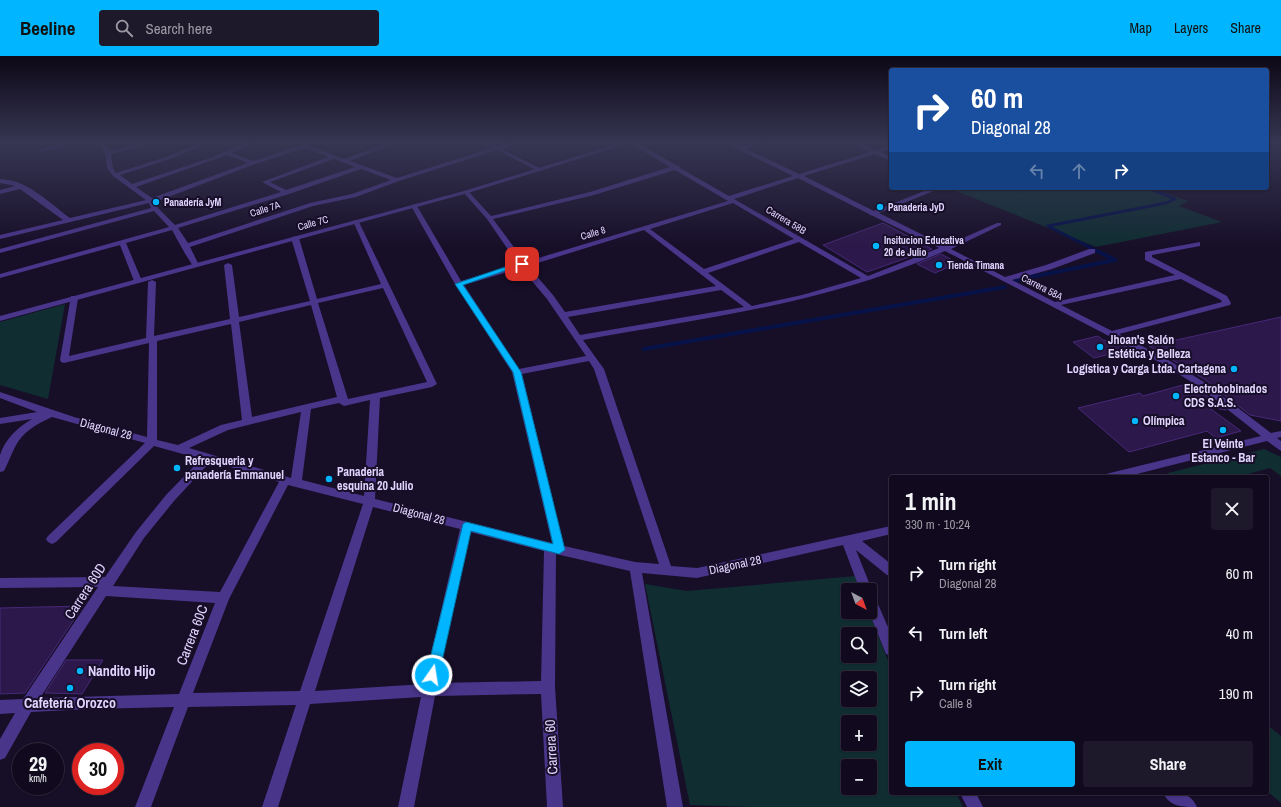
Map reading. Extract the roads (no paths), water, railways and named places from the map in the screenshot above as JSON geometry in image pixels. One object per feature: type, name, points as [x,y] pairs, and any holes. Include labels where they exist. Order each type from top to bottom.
[{"type":"street","points":[[118,177],[151,201],[156,209],[174,228],[196,265]]},
{"type":"street","points":[[131,187],[159,177]]},
{"type":"street","points":[[0,237],[151,201],[215,177]]},
{"type":"street","points":[[278,177],[265,182],[287,193]]},
{"type":"street","points":[[0,276],[174,228],[287,193],[332,177]]},
{"type":"street","points":[[389,177],[397,180]]},
{"type":"street","name":"Calle 7A","points":[[186,246],[312,204],[354,196],[407,177]]},
{"type":"street","name":"Calle 7C","points":[[0,318],[516,177]]},
{"type":"street","points":[[489,218],[592,194],[645,177]]},
{"type":"street","name":"Carrera 58B","points":[[694,177],[868,279]]},
{"type":"street","name":"Calle 8","points":[[458,284],[646,228],[799,177]]},
{"type":"street","name":"Carrera 58A","points":[[799,177],[946,249],[1162,360],[1201,384],[1269,436],[1281,447]]},
{"type":"street","points":[[0,181],[6,180],[23,186],[69,221]]},
{"type":"street","points":[[0,192],[23,186]]},
{"type":"street","points":[[872,214],[933,190]]},
{"type":"street","points":[[466,192],[489,218],[522,264],[563,316],[589,358],[599,369],[667,570]]},
{"type":"street","points":[[414,206],[458,284],[517,372],[589,358]]},
{"type":"street","points":[[0,251],[156,209]]},
{"type":"street","points":[[295,238],[341,399],[344,403],[432,384],[387,285],[356,222]]},
{"type":"street","points":[[578,338],[750,308],[833,290],[868,279],[946,249],[999,224]]},
{"type":"street","points":[[646,228],[750,308]]},
{"type":"street","points":[[703,272],[799,240]]},
{"type":"street","points":[[122,242],[138,281]]},
{"type":"street","points":[[1110,334],[1227,303],[1224,298],[1148,258],[1148,254],[1197,244]]},
{"type":"street","points":[[1005,279],[1063,263],[1092,251]]},
{"type":"street","points":[[228,265],[247,420]]},
{"type":"street","points":[[1055,304],[1182,276]]},
{"type":"street","points":[[52,539],[152,442],[152,282]]},
{"type":"street","points":[[74,298],[64,360],[387,285]]},
{"type":"street","points":[[563,316],[722,287]]},
{"type":"street","name":"Carrera 60","points":[[517,372],[555,549],[548,687],[555,807]]},
{"type":"street","name":"Diagonal 28","points":[[0,395],[51,413],[290,481],[555,549],[635,567],[697,573],[889,530]]},
{"type":"street","points":[[270,807],[369,501],[375,397]]},
{"type":"street","points":[[178,449],[225,427],[247,420],[341,399]]},
{"type":"street","name":"Carrera 60C","points":[[143,807],[223,598],[290,481],[306,408]]},
{"type":"street","points":[[0,421],[51,413]]},
{"type":"street","points":[[0,468],[12,441],[18,432],[51,413]]},
{"type":"street","points":[[1118,475],[1281,434]]},
{"type":"street","name":"Carrera 60D","points":[[0,753],[27,705],[140,535],[209,457]]},
{"type":"street","points":[[406,807],[429,690],[466,526]]},
{"type":"street","points":[[849,540],[889,570]]},
{"type":"street","points":[[849,540],[864,583]]},
{"type":"street","points":[[635,567],[675,807]]},
{"type":"street","points":[[0,583],[106,586],[223,598]]},
{"type":"street","points":[[877,616],[889,645]]},
{"type":"street","points":[[0,707],[184,700],[306,698],[429,690],[548,687]]},
{"type":"street","points":[[969,795],[976,807]]},
{"type":"street","points":[[1174,795],[1189,807]]},
{"type":"waterway","points":[[1099,252],[1048,226],[1166,203],[1175,199],[1153,190]]},
{"type":"waterway","points":[[1016,280],[1115,260],[1099,252]]},
{"type":"waterway","points":[[644,349],[1005,287]]},
{"type":"place","name":"Panadería JyM","points":[[156,202]]},
{"type":"place","name":"Panaderia JyD","points":[[880,207]]},
{"type":"place","name":"Insitucion Educativa 20 de Julio","points":[[876,246]]},
{"type":"place","name":"Tienda Timana","points":[[939,265]]},
{"type":"place","name":"Jhoan's Salón Estética y Belleza","points":[[1100,347]]},
{"type":"place","name":"Logística y Carga Ltda. Cartagena","points":[[1234,369]]},
{"type":"place","name":"Electrobobinados CDS S.A.S.","points":[[1176,396]]},
{"type":"place","name":"Olímpica","points":[[1135,421]]},
{"type":"place","name":"El Veinte Estanco - Bar","points":[[1223,430]]},
{"type":"place","name":"Refresqueria y panadería Emmanuel","points":[[177,468]]},
{"type":"place","name":"Panaderia esquina 20 Julio","points":[[329,479]]},
{"type":"place","name":"Nandito Hijo","points":[[80,671]]},
{"type":"place","name":"Cafetería Orozco","points":[[70,688]]}]
